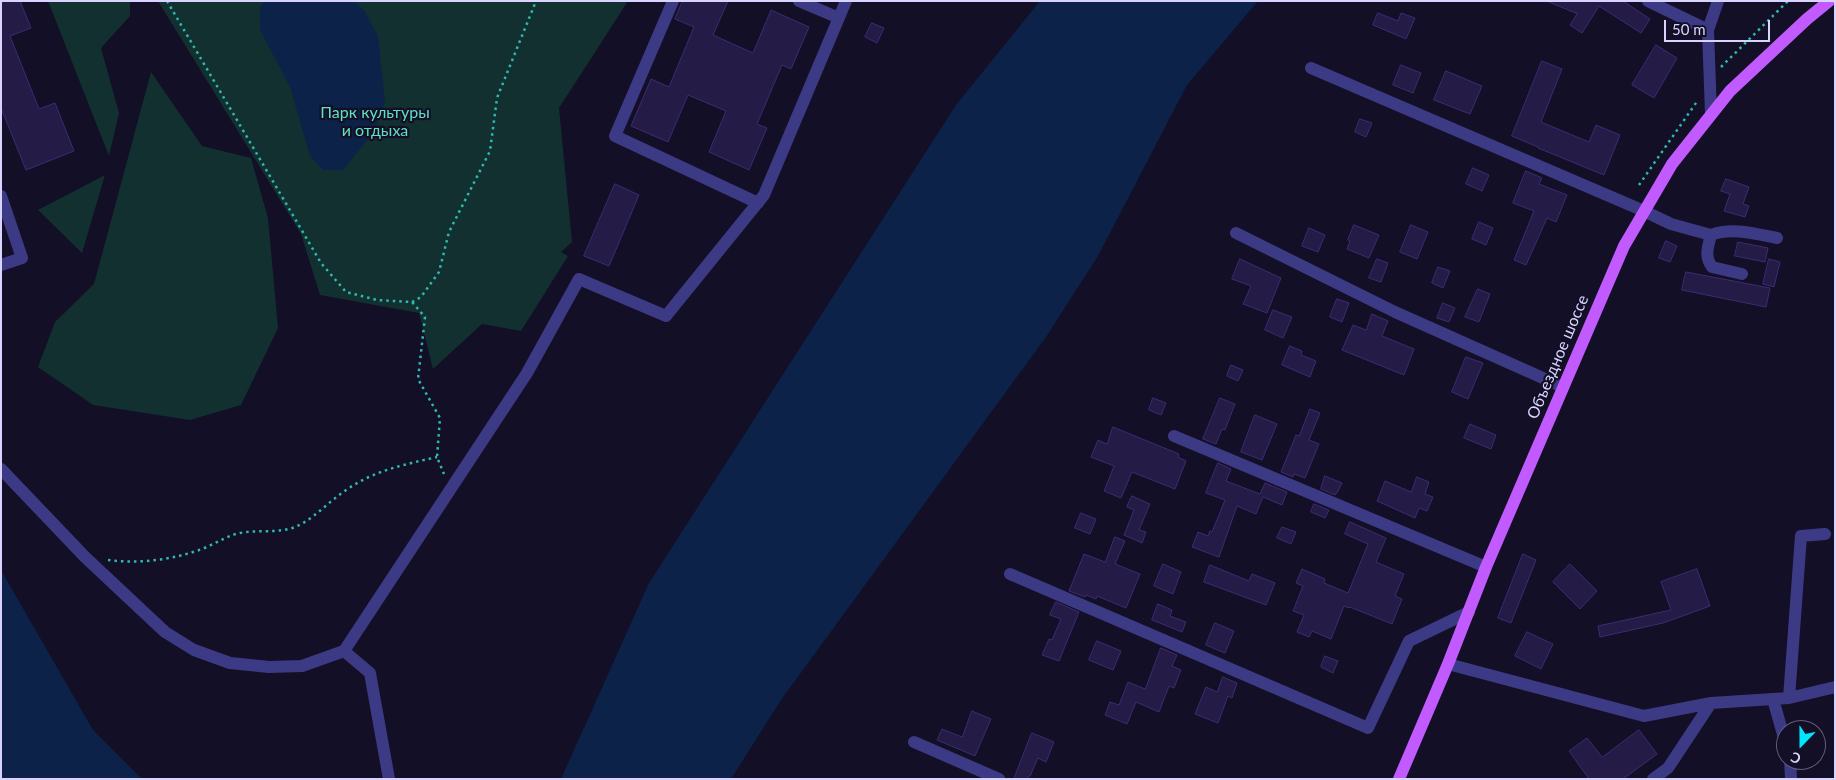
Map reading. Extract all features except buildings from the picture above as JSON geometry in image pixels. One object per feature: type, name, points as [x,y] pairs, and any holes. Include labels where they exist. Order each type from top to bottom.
[{"type":"main road","name":"Объездное шоссе","points":[[1399,779],[1448,664],[1486,567],[1624,246],[1672,164],[1730,91],[1829,1]]},
{"type":"street","points":[[672,1],[615,136],[758,203]]},
{"type":"street","points":[[799,1],[839,18]]},
{"type":"street","points":[[1,469],[86,557],[165,632],[194,650],[230,663],[269,668],[302,666],[344,651],[527,373],[579,279],[666,316],[764,196],[846,1]]},
{"type":"street","points":[[1648,1],[1708,30]]},
{"type":"street","points":[[1711,114],[1708,30],[1718,1]]},
{"type":"street","points":[[1311,68],[1671,224],[1712,235],[1718,232],[1744,231],[1777,238]]},
{"type":"street","points":[[1,196],[22,258],[1,265]]},
{"type":"street","points":[[1236,233],[1395,312],[1563,387]]},
{"type":"street","points":[[1712,235],[1706,254],[1712,267],[1742,274]]},
{"type":"street","points":[[1174,436],[1486,567]]},
{"type":"street","points":[[1789,698],[1801,536],[1825,534]]},
{"type":"street","points":[[1010,574],[1368,728],[1410,641],[1469,612]]},
{"type":"street","points":[[344,651],[370,673],[389,779]]},
{"type":"street","points":[[1448,664],[1644,716],[1711,703],[1789,698],[1835,687]]},
{"type":"street","points":[[1773,699],[1779,720]]},
{"type":"street","points":[[1652,779],[1668,768],[1711,703]]},
{"type":"street","points":[[914,742],[999,779]]},
{"type":"path","points":[[167,1],[321,263],[346,292],[377,300],[412,302],[421,297],[439,272],[449,232],[490,150],[497,98],[536,1]]},
{"type":"path","points":[[412,302],[425,317],[418,379],[440,418],[437,457],[451,489]]},
{"type":"path","points":[[86,557],[122,561],[158,560],[194,552],[228,536],[254,531],[278,531],[292,528],[304,523],[343,492],[384,469],[437,457]]},
{"type":"green space","points":[[48,1],[130,1],[130,16],[101,48],[119,113],[109,156]]},
{"type":"green space","name":"Парк культуры и отдыха","points":[[158,1],[628,1],[559,108],[572,242],[561,252],[568,256],[521,331],[482,324],[433,369],[419,313],[320,295],[301,234]]},
{"type":"green space","points":[[151,72],[202,146],[251,158],[268,218],[278,328],[241,405],[190,420],[93,405],[38,367],[55,322],[94,284]]},
{"type":"green space","points":[[105,175],[82,253],[38,210]]},
{"type":"water","points":[[264,1],[354,1],[364,10],[378,36],[385,101],[374,132],[343,170],[323,170],[310,156],[290,87],[260,30],[260,7]]},
{"type":"water","points":[[1040,1],[1258,1],[1187,85],[1098,256],[1046,337],[781,700],[731,779],[561,779],[649,583],[956,105]]},
{"type":"water","points":[[1,570],[93,730],[142,779],[1,779]]}]
